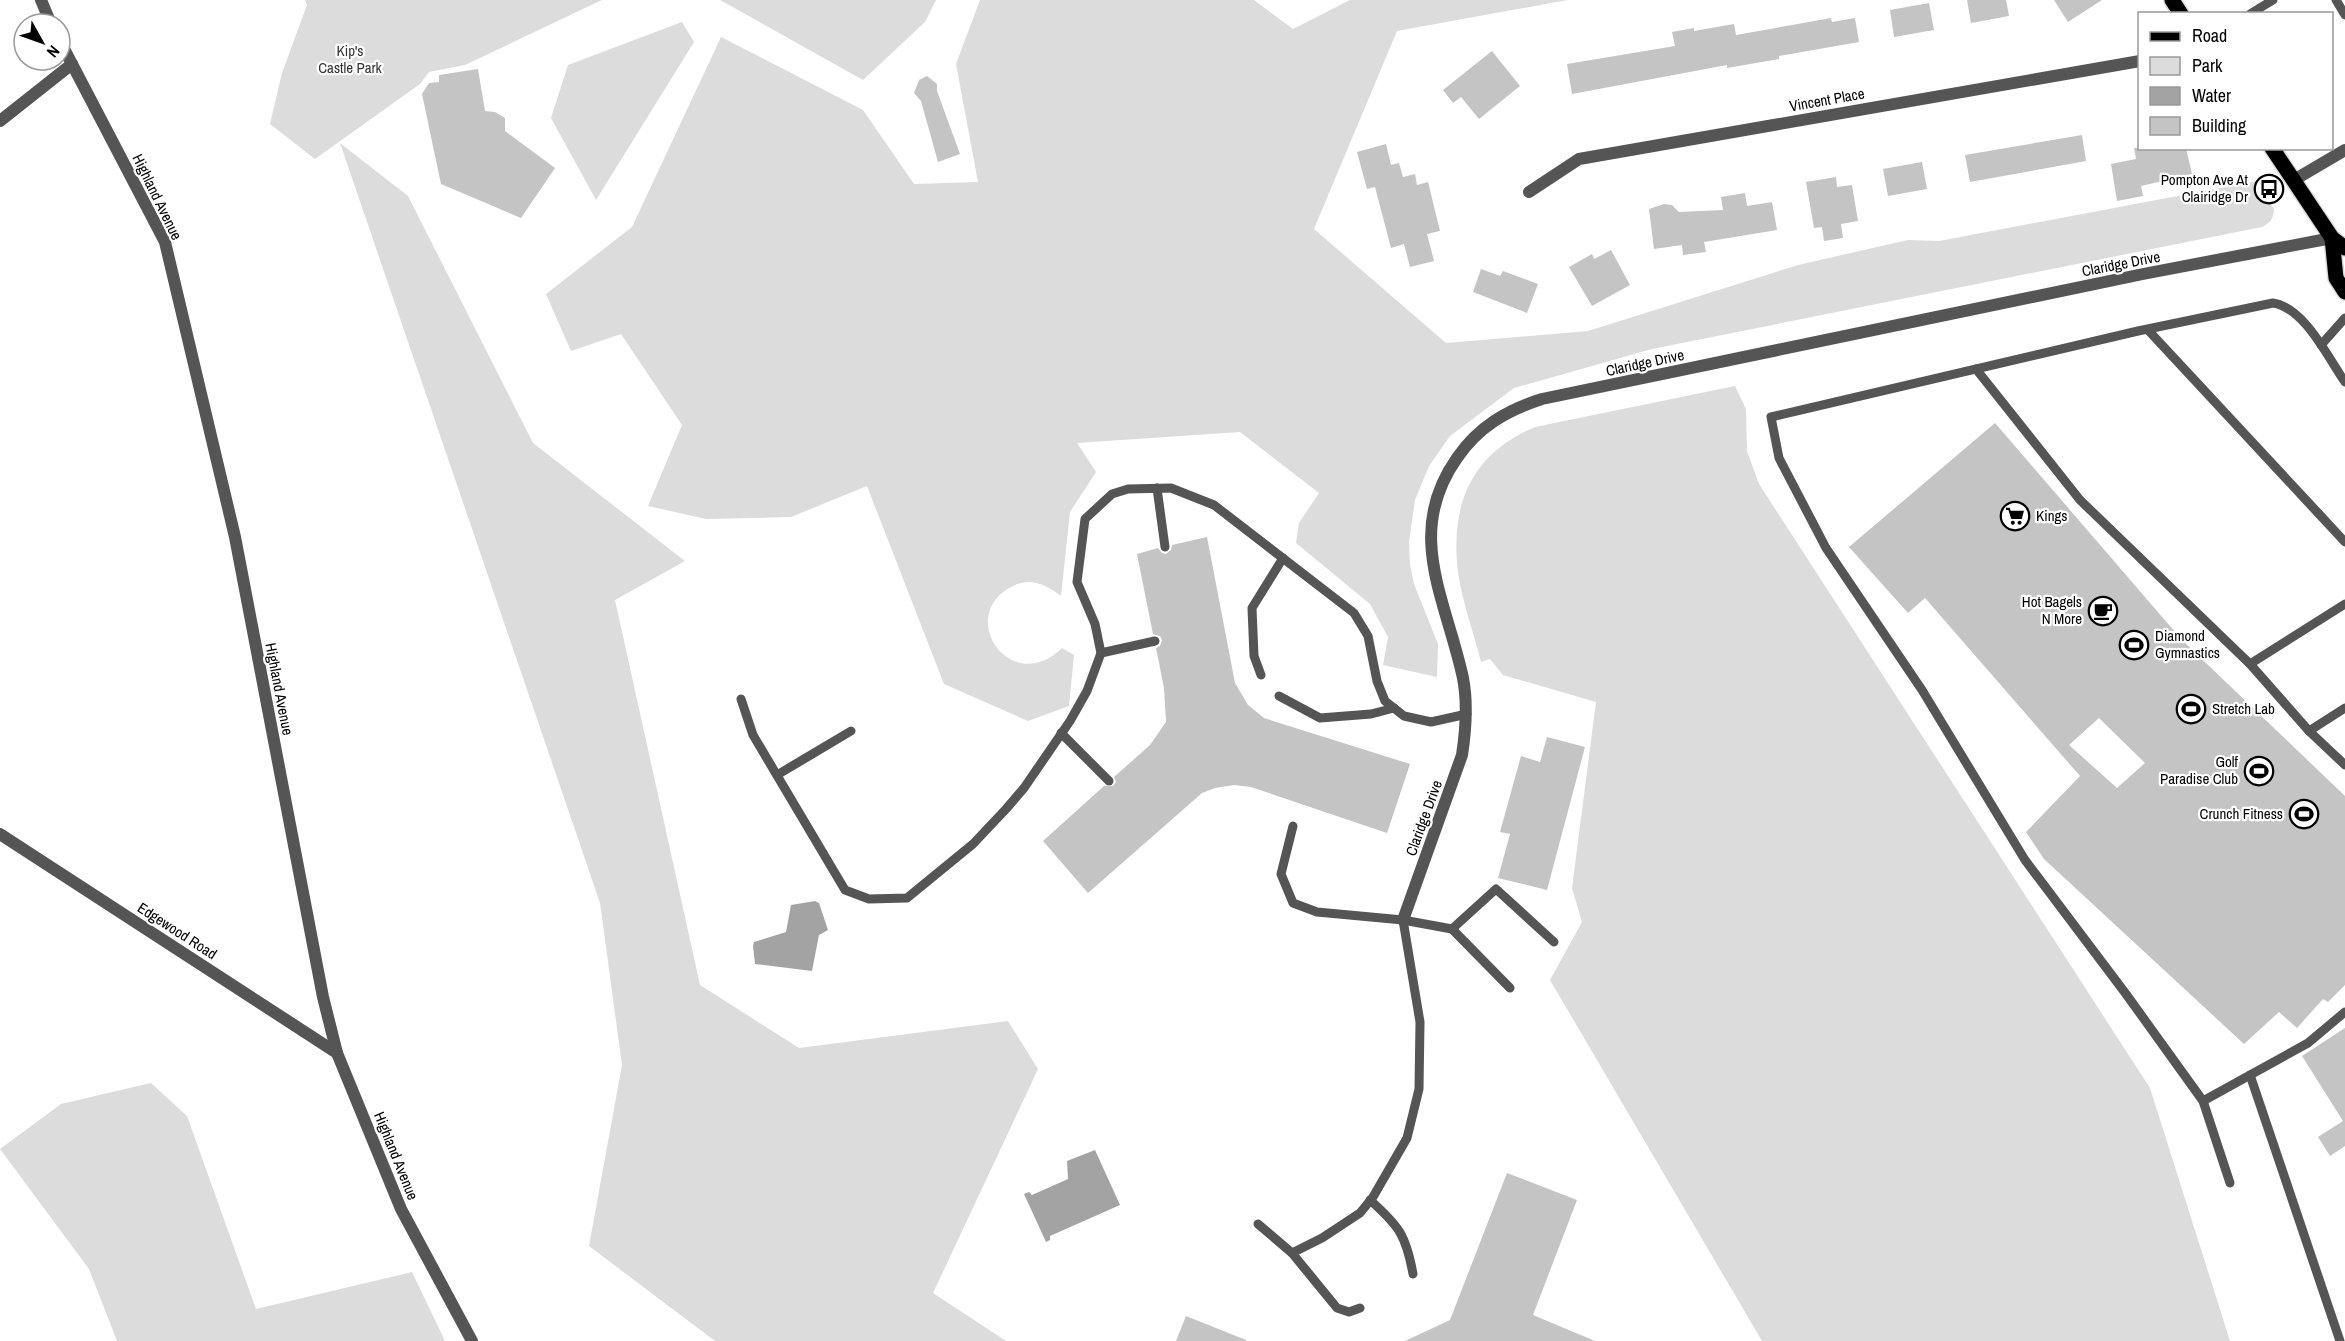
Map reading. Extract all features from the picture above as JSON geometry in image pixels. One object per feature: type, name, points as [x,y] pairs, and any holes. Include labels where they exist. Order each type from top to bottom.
[{"type":"main road","points":[[2273,150],[2332,238],[2345,248]]},
{"type":"main road","points":[[2332,238],[2336,278],[2345,292]]},
{"type":"street","name":"Vincent Place","points":[[1529,192],[1579,159],[2138,61]]},
{"type":"street","name":"Highland Avenue","points":[[72,64],[165,242],[235,537],[323,997],[337,1053],[401,1209],[472,1341]]},
{"type":"street","points":[[0,121],[62,72]]},
{"type":"street","points":[[2294,180],[2345,150]]},
{"type":"street","name":"Claridge Drive","points":[[1403,920],[1462,755],[1467,714],[1463,678],[1434,575],[1430,538],[1432,520],[1439,493],[1450,468],[1474,436],[1505,413],[1542,399],[2120,279],[2332,238]]},
{"type":"street","name":"Edgewood Road","points":[[0,834],[337,1053]]},
{"type":"lane","points":[[2253,12],[2273,0]]},
{"type":"lane","points":[[2336,0],[2345,15]]},
{"type":"lane","points":[[2230,1183],[2203,1101],[2126,993],[2025,860],[1922,690],[1826,548],[1779,458],[1771,417],[2273,303],[2289,308],[2321,345],[2345,382]]},
{"type":"lane","points":[[2321,345],[2345,318]]},
{"type":"lane","points":[[2148,330],[2345,542]]},
{"type":"lane","points":[[1976,369],[2080,500],[2250,664],[2309,731],[2345,765]]},
{"type":"lane","points":[[1157,488],[1165,547]]},
{"type":"lane","points":[[741,699],[753,735],[845,890],[869,899],[907,898],[973,844],[1006,809],[1061,733],[1087,691],[1098,667],[1101,653],[1095,624],[1077,582],[1085,519],[1112,494],[1128,489],[1171,488],[1214,506],[1354,613],[1368,636],[1377,681],[1385,701],[1404,716],[1431,722],[1467,714]]},
{"type":"lane","points":[[1261,675],[1254,656],[1252,608],[1283,558]]},
{"type":"lane","points":[[2250,664],[2345,604]]},
{"type":"lane","points":[[1101,653],[1155,641]]},
{"type":"lane","points":[[1279,696],[1320,718],[1371,714],[1394,708]]},
{"type":"lane","points":[[2309,731],[2345,708]]},
{"type":"lane","points":[[777,775],[851,731]]},
{"type":"lane","points":[[1061,733],[1109,782]]},
{"type":"lane","points":[[1293,826],[1281,874],[1293,903],[1317,912],[1403,920],[1452,929],[1510,988]]},
{"type":"lane","points":[[1452,929],[1496,890],[1554,942]]},
{"type":"lane","points":[[1292,1253],[1322,1238],[1359,1213],[1370,1200],[1407,1138],[1419,1089],[1420,1022],[1403,920]]},
{"type":"lane","points":[[2203,1101],[2308,1043],[2345,1012]]},
{"type":"lane","points":[[2250,1075],[2340,1341]]},
{"type":"lane","points":[[1370,1200],[1395,1222],[1408,1248],[1413,1274]]},
{"type":"lane","points":[[1258,1224],[1292,1253],[1337,1308],[1349,1312],[1360,1308]]},
{"type":"green space","name":"Kip's Castle Park","points":[[305,0],[602,0],[465,65],[429,72],[420,84],[315,159],[270,124],[282,73],[307,5]]},
{"type":"green space","points":[[720,0],[936,0],[925,22],[863,80]]},
{"type":"green space","points":[[980,0],[1254,0],[1293,29],[1350,0],[1568,0],[1397,31],[1314,229],[1446,343],[1588,331],[1798,265],[1908,240],[1939,241],[2257,181],[2274,212],[2271,220],[2262,227],[1652,349],[1514,388],[1450,436],[1429,466],[1415,500],[1409,542],[1410,564],[1414,584],[1438,644],[1437,677],[1383,665],[1388,637],[1370,604],[1296,543],[1299,523],[1319,493],[1240,432],[1077,443],[1096,472],[1070,512],[1061,596],[1034,582],[1021,583],[997,598],[989,614],[989,631],[996,646],[1008,658],[1024,664],[1043,661],[1062,648],[1074,655],[1069,706],[1028,721],[944,684],[867,486],[791,517],[706,519],[648,506],[682,425],[621,334],[571,351],[546,294],[632,227],[721,37],[863,110],[914,184],[978,182],[956,64]]},
{"type":"green space","points":[[682,22],[694,42],[596,200],[551,118],[568,65]]},
{"type":"green space","points":[[340,143],[408,196],[533,443],[685,561],[615,600],[700,985],[799,1048],[1008,1021],[1038,1069],[933,1293],[1006,1341],[715,1341],[589,1246],[622,1065],[600,903]]},
{"type":"green space","points":[[1735,386],[1746,409],[1747,451],[1759,484],[2150,1088],[2230,1341],[1762,1341],[1550,980],[1582,922],[1572,888],[1596,702],[1503,675],[1490,659],[1481,662],[1458,572],[1456,548],[1462,504],[1480,467],[1513,438],[1535,427]]},
{"type":"green space","points":[[151,1083],[187,1116],[256,1309],[412,1272],[445,1341],[117,1341],[89,1269],[0,1149],[61,1104]]},
{"type":"water","points":[[815,901],[819,903],[828,930],[819,935],[812,971],[755,964],[754,942],[786,932],[791,905]]},
{"type":"water","points":[[1095,1150],[1120,1205],[1050,1236],[1050,1240],[1046,1242],[1024,1194],[1029,1192],[1032,1195],[1068,1179],[1067,1161]]},
{"type":"building","points":[[1967,0],[2006,0],[2009,16],[1971,23]]},
{"type":"building","points":[[2054,0],[2102,0],[2068,22]]},
{"type":"building","points":[[1929,3],[1934,30],[1894,37],[1890,10]]},
{"type":"building","points":[[1831,18],[1832,22],[1855,18],[1859,42],[1779,56],[1779,59],[1727,68],[1727,65],[1572,94],[1567,64],[1675,46],[1672,32],[1694,28],[1694,31],[1734,24],[1736,35]]},
{"type":"building","points":[[1492,51],[1520,86],[1479,119],[1461,97],[1453,103],[1443,90]]},
{"type":"building","points":[[478,69],[485,111],[495,112],[505,118],[505,131],[555,168],[521,218],[441,184],[422,94],[429,83],[439,82],[439,75]]},
{"type":"building","points":[[927,76],[937,84],[937,91],[960,154],[938,162],[921,101],[914,93],[919,80]]},
{"type":"building","points":[[2082,135],[2086,161],[1970,182],[1965,155]]},
{"type":"building","points":[[1386,144],[1391,165],[1399,163],[1403,177],[1415,174],[1417,185],[1428,182],[1440,231],[1427,234],[1434,261],[1410,267],[1404,244],[1391,248],[1375,187],[1367,189],[1357,152]]},
{"type":"building","points":[[2134,148],[2138,150],[2186,150],[2192,174],[2141,186],[2143,196],[2117,201],[2111,164],[2136,159]]},
{"type":"building","points":[[1922,162],[1927,189],[1888,196],[1883,169]]},
{"type":"building","points":[[1836,177],[1837,187],[1852,185],[1858,221],[1841,224],[1843,238],[1824,241],[1822,227],[1814,228],[1806,182]]},
{"type":"building","points":[[1745,193],[1747,206],[1772,202],[1777,230],[1704,242],[1706,252],[1683,255],[1682,245],[1654,249],[1649,209],[1664,204],[1672,205],[1679,212],[1723,210],[1721,197]]},
{"type":"building","points":[[1611,250],[1630,285],[1592,306],[1569,267],[1592,254],[1594,259]]},
{"type":"building","points":[[1481,269],[1500,276],[1503,271],[1538,284],[1527,313],[1473,292]]},
{"type":"building","points":[[1995,423],[2182,640],[2345,796],[2345,985],[2328,1002],[2323,999],[2297,1028],[2279,1012],[2244,1044],[2044,859],[2026,832],[2080,776],[1925,598],[1908,613],[1849,547]],"holes":[[[2099,718],[2145,763],[2117,788],[2069,745]]]},
{"type":"building","points":[[1207,537],[1235,683],[1248,705],[1264,718],[1410,764],[1387,833],[1251,787],[1234,785],[1215,788],[1202,793],[1088,893],[1043,841],[1104,786],[1113,786],[1116,782],[1114,777],[1150,745],[1166,722],[1164,688],[1156,648],[1160,646],[1162,640],[1160,636],[1153,634],[1137,554],[1158,548],[1166,554],[1171,550],[1172,545]]},
{"type":"building","points":[[1547,737],[1585,747],[1547,890],[1498,878],[1510,834],[1500,832],[1521,756],[1540,762]]},
{"type":"building","points":[[2345,1028],[2345,1146],[2330,1156],[2318,1137],[2343,1121],[2302,1056]]},
{"type":"building","points":[[1507,1173],[1577,1200],[1533,1315],[1595,1341],[1405,1341],[1450,1320]]},
{"type":"building","points":[[1186,1316],[1246,1340],[1246,1341],[1176,1341]]},
{"type":"place","name":"Pompton Ave At Clairidge Dr","points":[[2269,189]]},
{"type":"place","name":"Kings","points":[[2015,516]]},
{"type":"place","name":"Hot Bagels N More","points":[[2103,611]]},
{"type":"place","name":"Diamond Gymnastics","points":[[2134,645]]},
{"type":"place","name":"Stretch Lab","points":[[2191,709]]},
{"type":"place","name":"Golf Paradise Club","points":[[2259,771]]},
{"type":"place","name":"Crunch Fitness","points":[[2304,814]]}]
